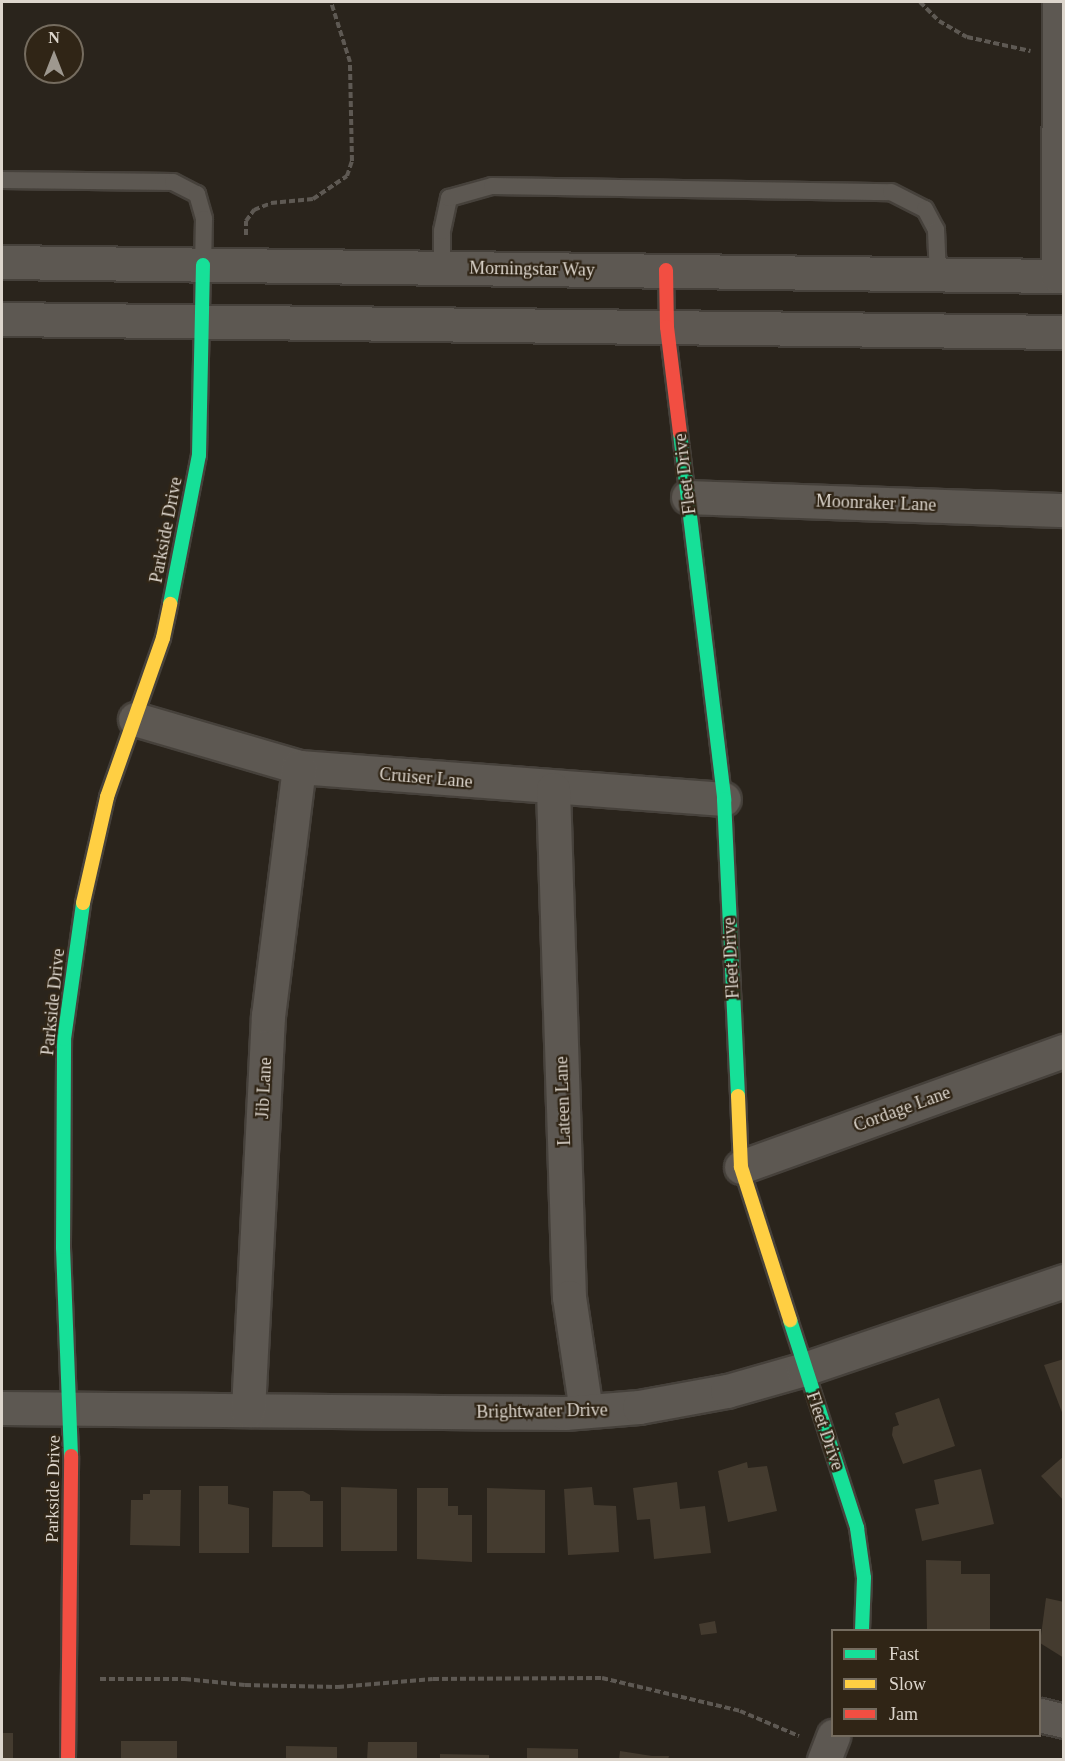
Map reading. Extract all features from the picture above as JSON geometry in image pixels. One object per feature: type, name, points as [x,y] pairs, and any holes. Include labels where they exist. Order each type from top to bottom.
[{"type":"street","points":[[1059,2],[1061,276]]},
{"type":"street","name":"Morningstar Way","points":[[2,262],[1061,276]]},
{"type":"street","name":"Parkside Drive","points":[[68,1760],[72,1408],[63,1246],[64,1039],[86,883],[107,797],[163,638],[199,454],[202,265]]},
{"type":"street","name":"Fleet Drive","points":[[666,270],[667,327],[724,799],[741,1167],[856,1528],[864,1578],[862,1629]]},
{"type":"street","points":[[2,319],[1064,332]]},
{"type":"street","name":"Moonraker Lane","points":[[688,497],[1064,510]]},
{"type":"street","name":"Cruiser Lane","points":[[135,719],[299,767],[553,789],[724,799]]},
{"type":"street","name":"Jib Lane","points":[[248,1410],[268,1016],[299,767]]},
{"type":"street","name":"Lateen Lane","points":[[553,789],[569,1297],[586,1411]]},
{"type":"street","name":"Cordage Lane","points":[[741,1167],[1064,1051]]},
{"type":"street","name":"Brightwater Drive","points":[[2,1408],[586,1411],[639,1407],[727,1391],[804,1369],[1064,1281]]},
{"type":"street","points":[[1041,1716],[1064,1721]]},
{"type":"lane","points":[[2,180],[173,182],[197,194],[204,219],[202,265]]},
{"type":"lane","points":[[442,268],[442,231],[449,198],[504,186],[891,192],[925,209],[936,230],[938,275]]},
{"type":"path","points":[[246,265],[246,221],[254,210],[271,203],[313,200],[347,176],[352,161],[350,62],[331,2]]},
{"type":"path","points":[[920,2],[939,21],[967,37],[993,46],[1059,52]]},
{"type":"path","points":[[69,1679],[185,1679],[245,1685],[338,1687],[433,1679],[602,1678],[740,1711],[828,1748]]},
{"type":"building","points":[[1064,1359],[1064,1415],[1063,1415],[1044,1365]]},
{"type":"building","points":[[939,1398],[955,1446],[903,1464],[892,1435],[893,1427],[899,1425],[895,1413]]},
{"type":"building","points":[[1064,1456],[1064,1501],[1041,1476]]},
{"type":"building","points":[[747,1462],[748,1468],[767,1466],[777,1511],[728,1522],[718,1471]]},
{"type":"building","points":[[981,1469],[994,1524],[922,1541],[915,1509],[939,1504],[934,1480]]},
{"type":"building","points":[[677,1482],[680,1509],[705,1506],[711,1553],[654,1559],[650,1519],[637,1520],[633,1488]]},
{"type":"building","points":[[199,1486],[228,1486],[228,1504],[249,1508],[249,1553],[199,1553]]},
{"type":"building","points":[[341,1487],[397,1489],[397,1551],[341,1551]]},
{"type":"building","points":[[592,1487],[594,1505],[616,1506],[619,1552],[568,1555],[564,1489]]},
{"type":"building","points":[[417,1488],[448,1488],[448,1506],[458,1506],[458,1515],[472,1515],[472,1562],[417,1559]]},
{"type":"building","points":[[487,1488],[545,1490],[545,1553],[487,1553]]},
{"type":"building","points":[[150,1490],[181,1490],[180,1546],[130,1545],[131,1500],[143,1500],[143,1494],[150,1494]]},
{"type":"building","points":[[273,1491],[303,1491],[310,1495],[310,1501],[323,1501],[323,1547],[272,1547]]},
{"type":"building","points":[[926,1560],[961,1561],[961,1574],[990,1574],[990,1629],[927,1629]]},
{"type":"building","points":[[1046,1598],[1064,1602],[1064,1658],[1041,1644]]},
{"type":"building","points":[[715,1621],[717,1633],[701,1635],[699,1624]]},
{"type":"building","points":[[2,1733],[13,1733],[13,1760],[2,1760]]},
{"type":"building","points":[[121,1741],[177,1741],[177,1760],[121,1760]]},
{"type":"building","points":[[368,1742],[417,1742],[417,1760],[367,1760]]},
{"type":"building","points":[[286,1746],[337,1747],[337,1760],[286,1760]]},
{"type":"building","points":[[527,1748],[578,1749],[578,1760],[527,1760]]},
{"type":"building","points":[[620,1751],[669,1756],[668,1760],[619,1760]]},
{"type":"building","points":[[440,1754],[489,1755],[489,1760],[440,1760]]},
{"type":"traffic: fast","points":[[170,604],[199,455],[203,265]]},
{"type":"traffic: fast","points":[[680,433],[724,799],[738,1096]]},
{"type":"traffic: fast","points":[[71,1456],[63,1247],[64,1039],[83,903]]},
{"type":"traffic: fast","points":[[790,1320],[857,1528],[864,1578],[862,1629]]},
{"type":"traffic: slow","points":[[83,903],[107,797],[163,638],[170,604]]},
{"type":"traffic: slow","points":[[738,1096],[741,1167],[790,1320]]},
{"type":"traffic: jam","points":[[666,270],[667,327],[680,433]]},
{"type":"traffic: jam","points":[[68,1760],[71,1456]]}]
